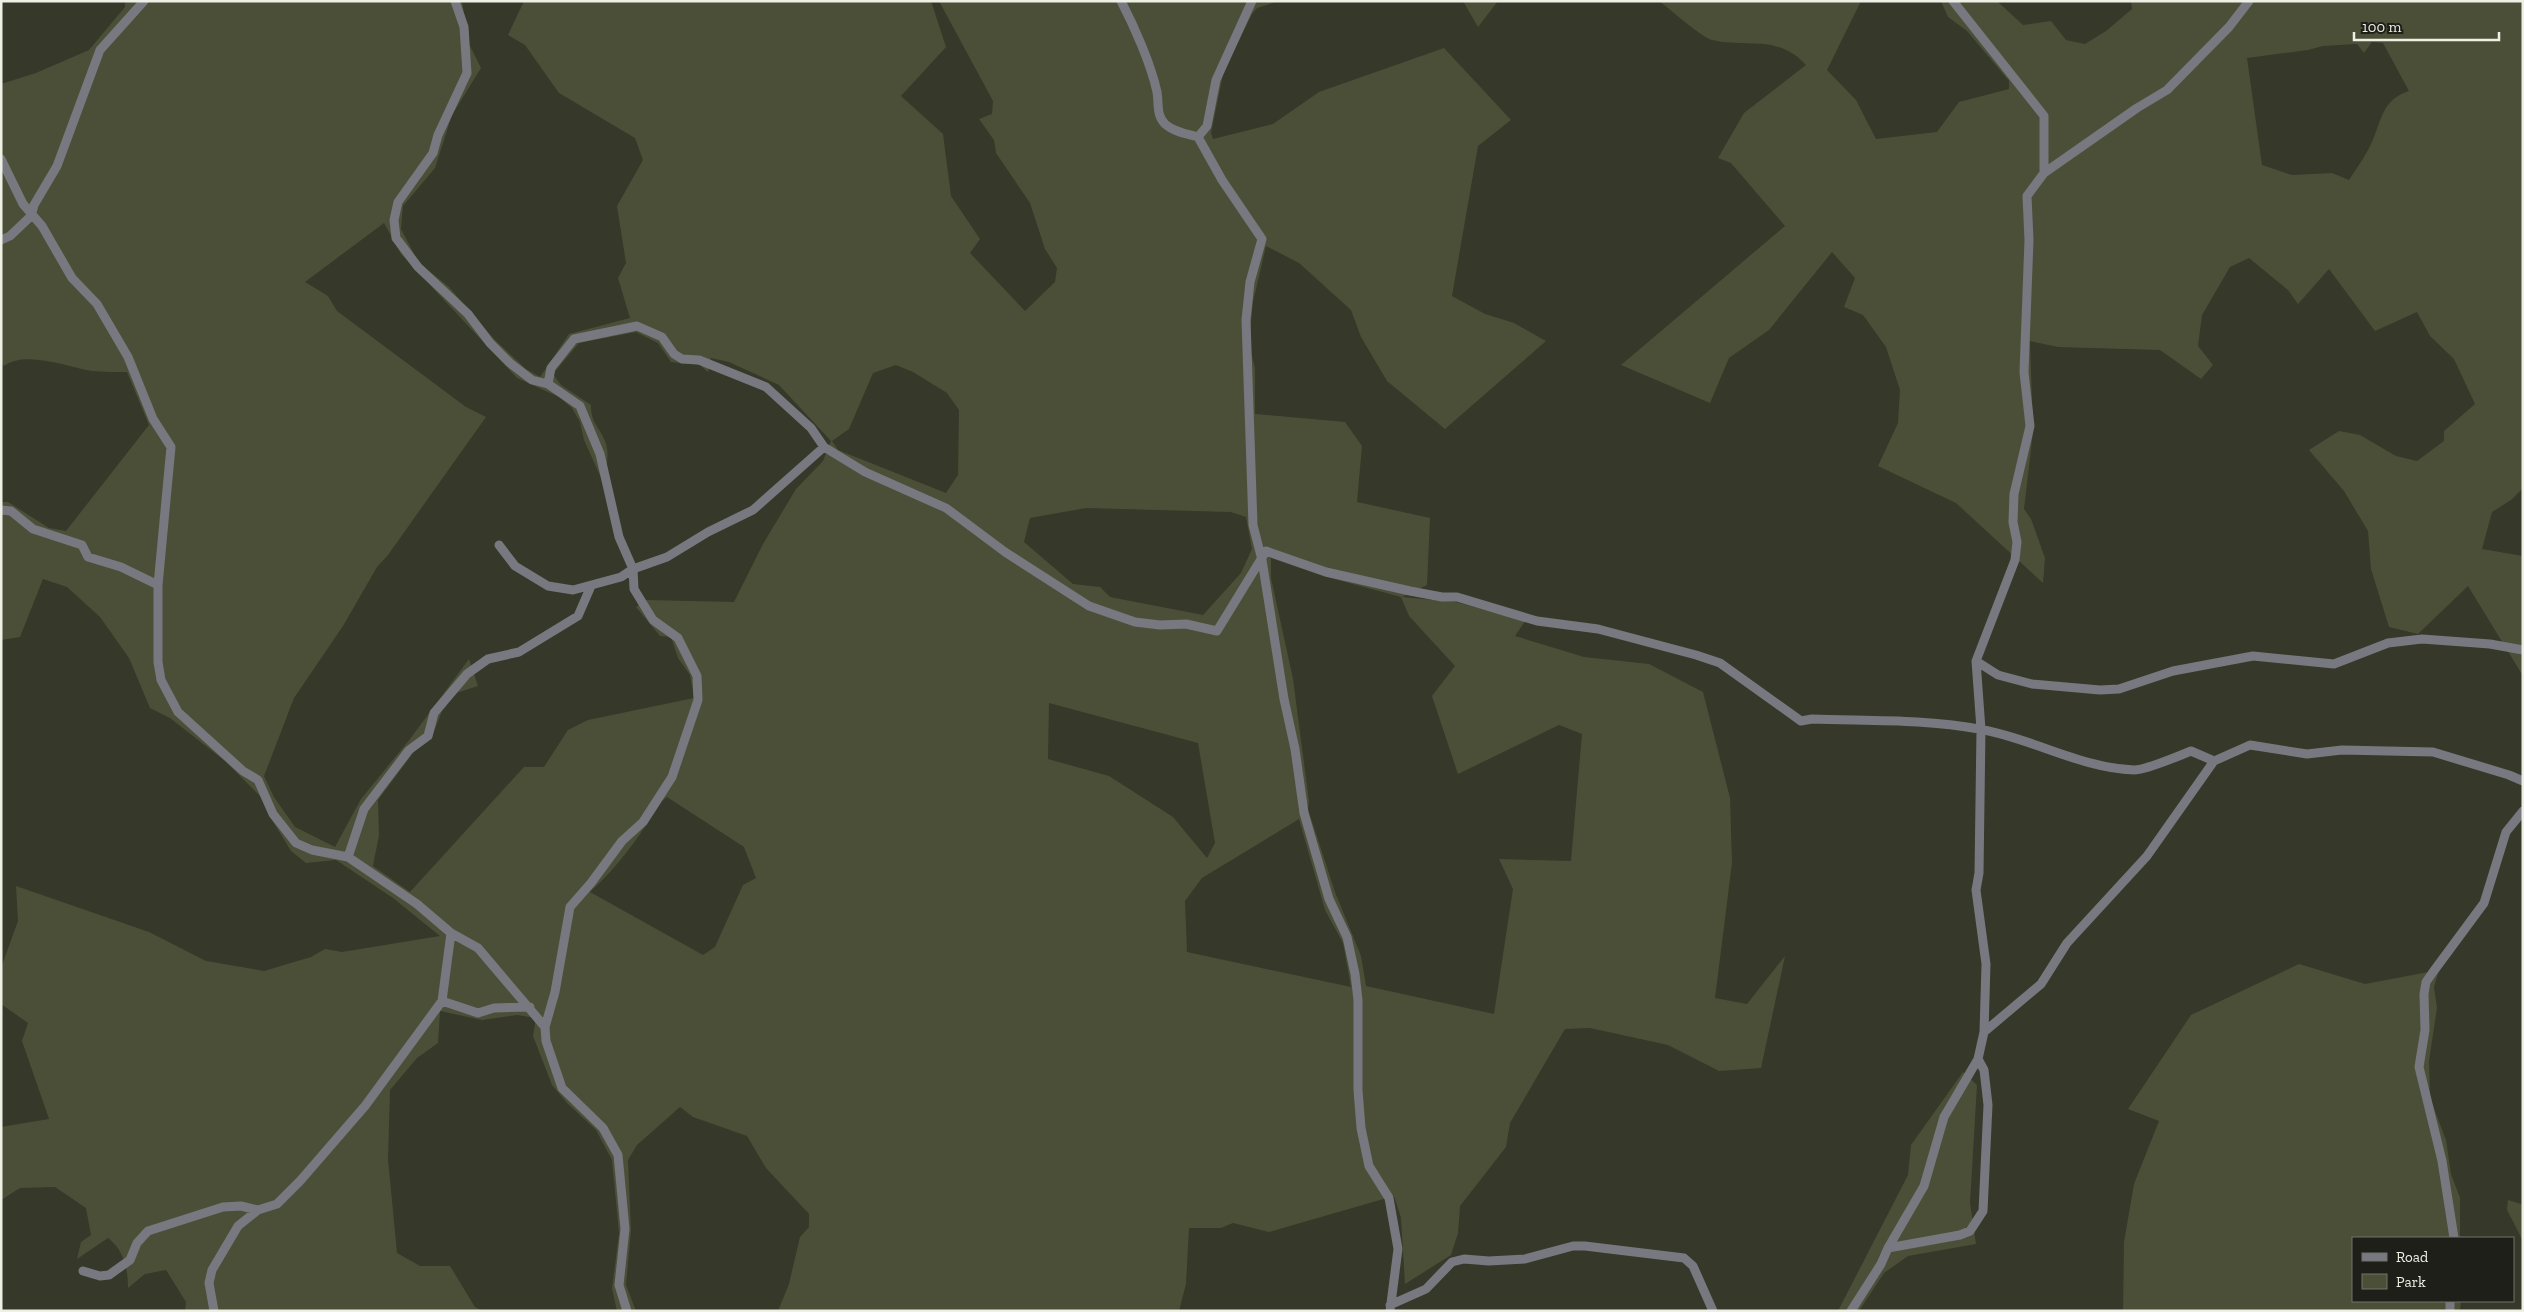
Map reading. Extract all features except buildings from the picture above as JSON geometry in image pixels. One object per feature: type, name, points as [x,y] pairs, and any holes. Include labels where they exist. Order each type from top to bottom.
[{"type":"street","points":[[1,240],[10,236],[31,216],[34,205],[57,166],[100,50],[144,1]]},
{"type":"street","points":[[455,1],[464,27],[467,72],[438,134],[433,153],[398,202],[394,220],[396,238],[418,267],[468,314],[490,343],[510,363],[532,380],[548,384],[580,406],[600,454],[619,537],[633,569],[634,589],[652,620],[678,638],[697,676],[698,700],[672,777],[643,822],[622,841],[591,883],[570,907],[555,992],[545,1027],[546,1041],[562,1088],[603,1128],[618,1155],[626,1229],[619,1285],[627,1311]]},
{"type":"street","points":[[1121,1],[1132,23],[1157,91],[1159,115],[1166,125],[1176,131],[1198,137],[1222,180],[1262,239],[1250,282],[1246,320],[1253,526],[1262,560],[1284,699],[1295,749],[1304,814],[1329,899],[1347,937],[1355,974],[1358,1000],[1358,1090],[1361,1128],[1369,1166],[1389,1198],[1398,1249],[1390,1308]]},
{"type":"street","points":[[1198,137],[1207,126],[1216,80],[1252,1]]},
{"type":"street","points":[[1953,1],[2044,116],[2044,173]]},
{"type":"street","points":[[1851,1311],[1881,1264],[1888,1248],[1924,1186],[1944,1117],[1978,1060],[1984,1032],[1986,964],[1976,890],[1979,873],[1981,729],[1976,662],[1981,644],[1990,628],[2015,560],[2017,542],[2013,522],[2014,494],[2030,426],[2024,372],[2029,240],[2027,196],[2044,173],[2166,90],[2229,27],[2249,1]]},
{"type":"street","points":[[1,159],[23,204],[31,216],[42,226],[72,278],[97,304],[128,357],[153,419],[171,447],[158,585],[158,662],[162,680],[178,712],[242,771],[258,780],[273,814],[296,843],[312,850],[348,857],[417,904],[451,933],[478,948],[545,1027]]},
{"type":"street","points":[[548,384],[551,368],[574,339],[637,326],[662,337],[674,354],[682,359],[699,360],[766,387],[811,428],[824,447],[866,472],[946,508],[1006,552],[1089,606],[1136,622],[1160,625],[1186,624],[1216,631],[1266,551],[1326,572],[1410,591],[1442,597],[1457,597],[1537,621],[1598,629],[1696,655],[1720,663],[1801,722],[1812,719],[1939,724],[1981,729],[2040,745],[2084,761],[2135,770],[2192,751],[2214,761]]},
{"type":"street","points":[[499,545],[515,566],[548,586],[573,590],[621,577],[633,569],[667,557],[708,532],[753,510],[824,447]]},
{"type":"street","points":[[1,510],[11,511],[33,529],[82,545],[88,557],[121,567],[158,585]]},
{"type":"street","points":[[348,857],[364,809],[409,750],[428,736],[434,713],[467,674],[488,659],[519,652],[578,616],[591,586]]},
{"type":"street","points":[[1976,662],[1998,675],[2032,684],[2100,690],[2119,689],[2173,671],[2253,656],[2334,664],[2388,643],[2422,639],[2490,644],[2523,650]]},
{"type":"street","points":[[1984,1032],[2041,984],[2067,943],[2147,856],[2214,761],[2250,745],[2307,754],[2342,750],[2433,752],[2509,774],[2523,781]]},
{"type":"street","points":[[2454,1237],[2442,1161],[2419,1066],[2425,1030],[2424,994],[2426,982],[2432,972],[2484,903],[2506,832],[2523,811]]},
{"type":"street","points":[[214,1311],[209,1283],[212,1270],[238,1226],[258,1210],[277,1204],[300,1181],[366,1106],[442,1001],[451,933]]},
{"type":"street","points":[[442,1001],[478,1013],[494,1008],[530,1007]]},
{"type":"street","points":[[1888,1248],[1960,1235],[1970,1231],[1983,1211],[1988,1105],[1984,1070],[1978,1060]]},
{"type":"street","points":[[83,1271],[100,1276],[109,1275],[130,1260],[137,1243],[148,1231],[223,1207],[240,1206],[258,1210]]},
{"type":"street","points":[[1390,1308],[1426,1289],[1452,1262],[1464,1259],[1489,1262],[1525,1259],[1572,1246],[1585,1246],[1684,1258],[1693,1266],[1713,1311]]},
{"type":"green space","points":[[125,1],[462,1],[469,44],[481,68],[452,115],[435,168],[403,206],[401,229],[419,263],[449,287],[495,340],[526,369],[540,377],[569,334],[630,318],[618,278],[626,263],[617,206],[643,160],[635,138],[559,93],[525,45],[508,35],[524,1],[931,1],[946,47],[901,96],[943,134],[951,196],[980,239],[970,253],[1025,311],[1055,282],[1057,268],[1045,249],[1030,203],[996,153],[994,140],[979,119],[992,114],[993,101],[939,1],[1279,1],[1257,8],[1252,14],[1224,70],[1211,133],[1213,139],[1273,124],[1319,92],[1444,48],[1511,120],[1478,146],[1452,296],[1485,314],[1514,323],[1546,341],[1445,429],[1387,381],[1361,337],[1351,310],[1299,263],[1266,246],[1253,302],[1249,344],[1255,368],[1255,414],[1345,422],[1362,446],[1357,502],[1430,518],[1427,585],[1402,597],[1456,602],[1525,621],[1515,636],[1584,657],[1649,664],[1703,692],[1730,798],[1732,863],[1715,998],[1747,1004],[1785,956],[1761,1068],[1719,1071],[1668,1045],[1590,1028],[1565,1029],[1510,1123],[1506,1147],[1460,1206],[1458,1233],[1451,1255],[1405,1284],[1401,1218],[1394,1196],[1269,1232],[1233,1223],[1221,1228],[1189,1228],[1186,1284],[1179,1311],[778,1311],[789,1284],[800,1237],[809,1227],[809,1214],[766,1168],[747,1136],[693,1117],[680,1107],[637,1145],[628,1160],[631,1230],[626,1285],[636,1311],[617,1311],[612,1289],[619,1233],[612,1160],[596,1130],[567,1103],[552,1085],[533,1036],[536,1018],[517,1015],[482,1020],[440,1011],[438,1043],[417,1058],[390,1090],[388,1159],[397,1253],[420,1266],[450,1266],[475,1307],[483,1311],[185,1311],[186,1302],[166,1270],[145,1274],[128,1288],[124,1260],[118,1248],[108,1238],[77,1259],[81,1242],[91,1235],[86,1208],[55,1187],[20,1188],[1,1200],[1,1127],[49,1119],[22,1041],[28,1023],[1,1004],[1,968],[18,921],[16,886],[149,932],[206,961],[264,971],[311,957],[325,949],[342,952],[440,936],[393,898],[336,860],[306,863],[291,851],[260,796],[225,761],[170,718],[150,708],[129,658],[100,617],[67,587],[43,579],[20,637],[1,640],[1,502],[8,502],[49,528],[66,531],[149,425],[127,372],[92,371],[35,359],[13,361],[4,366],[1,362],[1,84],[36,73],[89,50],[125,7]],"holes":[[[384,223],[401,254],[517,378],[559,397],[572,408],[580,422],[584,440],[602,480],[608,456],[605,441],[594,421],[591,405],[561,385],[553,374],[579,343],[636,332],[658,343],[671,362],[700,365],[708,372],[711,358],[729,362],[779,385],[831,441],[823,461],[796,489],[763,544],[734,602],[646,600],[636,607],[660,636],[671,637],[678,658],[690,675],[694,698],[588,720],[568,730],[544,767],[524,767],[410,892],[373,866],[379,835],[378,800],[416,749],[432,737],[442,711],[456,693],[478,686],[469,659],[410,739],[361,799],[335,847],[295,827],[274,797],[264,776],[294,698],[343,626],[377,567],[388,555],[486,417],[466,407],[337,311],[328,296],[305,282]],[[896,365],[913,372],[947,393],[959,410],[958,475],[946,493],[838,450],[832,441],[849,429],[873,373]],[[1086,508],[1231,512],[1246,517],[1252,549],[1241,573],[1203,615],[1110,597],[1100,587],[1073,584],[1024,542],[1030,518]],[[1271,558],[1323,576],[1401,597],[1409,616],[1455,666],[1432,696],[1458,774],[1559,725],[1582,734],[1571,861],[1499,859],[1513,889],[1494,1014],[1366,986],[1361,956],[1335,892],[1308,809],[1309,801],[1293,679],[1271,578]],[[1049,703],[1198,743],[1215,843],[1207,858],[1173,817],[1109,776],[1048,759]],[[667,797],[744,847],[756,878],[743,885],[715,947],[703,955],[590,892],[601,882],[638,837],[662,801]],[[1299,819],[1325,910],[1343,943],[1351,987],[1187,952],[1185,901],[1202,878]]]},
{"type":"green space","points":[[1463,1],[1498,1],[1478,27]]},
{"type":"green space","points":[[1659,1],[1861,1],[1827,70],[1856,100],[1876,139],[1937,132],[1959,102],[2009,89],[2009,81],[1967,31],[1948,17],[1941,1],[1997,1],[2023,25],[2051,21],[2066,40],[2085,44],[2106,31],[2132,9],[2131,1],[2523,1],[2523,488],[2511,500],[2492,512],[2482,549],[2523,556],[2523,676],[2468,586],[2418,634],[2389,627],[2371,569],[2368,531],[2344,491],[2309,450],[2339,431],[2360,435],[2396,456],[2417,461],[2444,441],[2444,431],[2475,404],[2454,359],[2430,336],[2417,312],[2375,331],[2329,269],[2298,304],[2288,290],[2249,258],[2230,267],[2202,315],[2198,346],[2213,365],[2201,379],[2160,350],[2058,347],[2030,341],[2033,432],[2024,509],[2031,519],[2045,558],[2043,583],[1956,503],[1878,466],[1898,423],[1900,390],[1886,347],[1863,315],[1844,307],[1855,278],[1832,252],[1769,330],[1729,358],[1710,403],[1621,365],[1785,226],[1731,163],[1718,158],[1744,113],[1806,65],[1795,55],[1773,46],[1725,42],[1707,38]],"holes":[[[2372,42],[2383,43],[2409,91],[2400,95],[2388,105],[2370,147],[2349,180],[2332,173],[2292,175],[2262,165],[2247,58],[2308,50],[2323,46],[2357,44],[2364,53]]]},
{"type":"green space","points":[[2299,964],[2365,984],[2439,970],[2434,987],[2437,1008],[2429,1061],[2430,1098],[2446,1140],[2451,1174],[2460,1198],[2460,1237],[2352,1237],[2352,1302],[2461,1302],[2460,1311],[2123,1311],[2124,1242],[2134,1184],[2159,1121],[2128,1109],[2191,1015]]},
{"type":"green space","points":[[1963,1072],[1977,1085],[1970,1203],[1976,1244],[1908,1256],[1884,1273],[1859,1311],[1838,1311],[1908,1175],[1911,1145]]},
{"type":"green space","points":[[2508,1200],[2521,1204],[2523,1207],[2523,1241],[2507,1210]]}]
